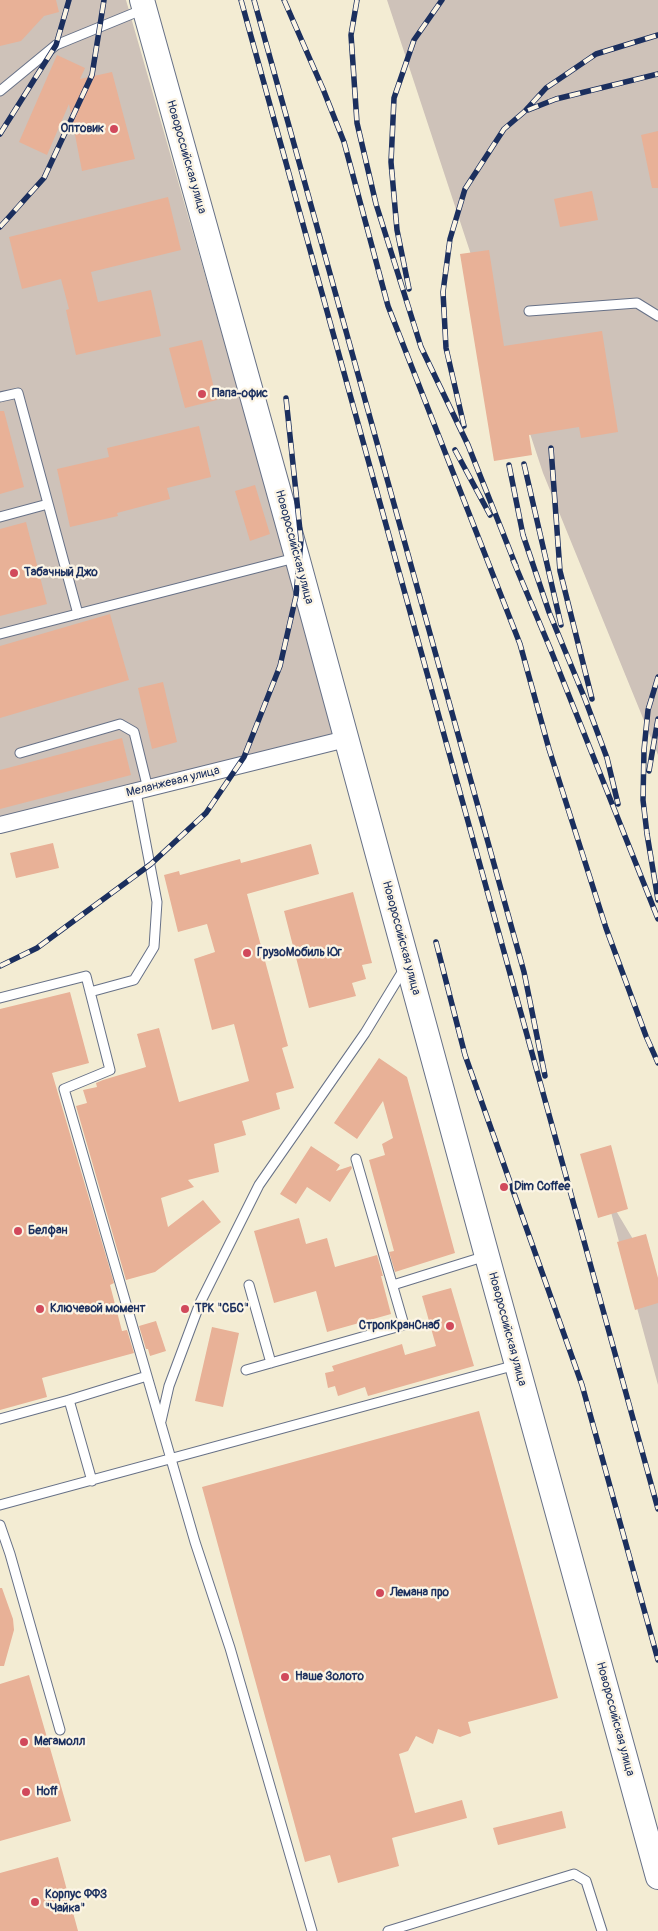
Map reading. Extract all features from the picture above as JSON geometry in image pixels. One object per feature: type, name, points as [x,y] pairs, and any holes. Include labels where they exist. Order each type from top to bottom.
[{"type":"main road","name":"Новороссийская улица","points":[[143,5],[297,557],[658,1877]]},
{"type":"street","name":"Меланжевая улица","points":[[0,826],[346,739]]},
{"type":"lane","points":[[0,91],[56,45],[143,5]]},
{"type":"lane","points":[[529,311],[637,303],[658,316]]},
{"type":"lane","points":[[0,398],[18,393],[78,614]]},
{"type":"lane","points":[[0,517],[48,504]]},
{"type":"lane","points":[[0,634],[297,557]]},
{"type":"lane","points":[[20,753],[120,724],[134,732],[157,902],[154,947],[134,980],[90,992]]},
{"type":"lane","points":[[161,1424],[169,1386],[200,1303],[259,1185],[365,1033],[407,964]]},
{"type":"lane","points":[[0,998],[86,976],[110,1070],[64,1089],[195,1542],[232,1656],[312,1931]]},
{"type":"lane","points":[[246,1370],[404,1325],[356,1159]]},
{"type":"lane","points":[[393,1285],[487,1256]]},
{"type":"lane","points":[[249,1285],[271,1363]]},
{"type":"lane","points":[[0,1505],[517,1365]]},
{"type":"lane","points":[[0,1419],[147,1376]]},
{"type":"lane","points":[[69,1400],[92,1481]]},
{"type":"lane","points":[[0,1525],[60,1730]]},
{"type":"lane","points":[[388,1931],[574,1874],[586,1881],[602,1931]]},
{"type":"shaded area","points":[[0,0],[126,0],[337,735],[0,819]]},
{"type":"shaded area","points":[[387,0],[658,0],[658,755],[543,473]]},
{"type":"shaded area","points":[[606,1194],[658,1281],[658,1385]]},
{"type":"building","points":[[0,0],[56,0],[59,12],[44,16],[21,41],[0,46]]},
{"type":"building","points":[[57,55],[85,68],[80,79],[112,72],[135,159],[82,171],[69,104],[47,155],[19,142]]},
{"type":"building","points":[[658,131],[658,188],[652,188],[641,135]]},
{"type":"building","points":[[592,191],[598,220],[560,227],[554,199]]},
{"type":"building","points":[[168,197],[181,250],[91,272],[98,302],[151,290],[161,336],[76,355],[66,310],[69,309],[61,279],[22,289],[9,237]]},
{"type":"building","points":[[489,250],[504,346],[602,331],[618,432],[581,438],[579,427],[529,435],[532,455],[494,461],[460,254]]},
{"type":"building","points":[[202,340],[217,400],[185,408],[169,348]]},
{"type":"building","points":[[0,411],[4,411],[24,487],[0,494]]},
{"type":"building","points":[[199,426],[211,477],[167,488],[170,499],[117,513],[118,516],[70,527],[57,469],[109,457],[107,448]]},
{"type":"building","points":[[255,485],[270,534],[250,541],[235,491]]},
{"type":"building","points":[[26,522],[47,604],[0,616],[0,529]]},
{"type":"building","points":[[110,614],[129,680],[0,718],[0,646]]},
{"type":"building","points":[[163,682],[177,742],[152,749],[138,688]]},
{"type":"building","points":[[122,738],[131,775],[0,809],[0,770]]},
{"type":"building","points":[[53,843],[59,868],[16,878],[10,853]]},
{"type":"building","points":[[311,844],[319,874],[247,894],[288,1046],[282,1048],[294,1088],[276,1093],[280,1109],[242,1121],[246,1135],[214,1144],[219,1172],[188,1180],[194,1187],[161,1198],[168,1227],[203,1200],[221,1222],[155,1272],[126,1280],[76,1106],[87,1103],[83,1090],[97,1087],[96,1083],[103,1080],[146,1067],[137,1034],[159,1028],[179,1102],[249,1081],[234,1024],[212,1030],[194,959],[215,952],[207,924],[178,932],[164,875],[179,871],[180,875],[240,859],[241,863]]},
{"type":"building","points":[[353,892],[372,963],[362,965],[366,979],[352,983],[356,996],[309,1008],[284,911]]},
{"type":"building","points":[[70,992],[89,1063],[52,1073],[114,1283],[110,1285],[122,1331],[127,1330],[134,1353],[42,1378],[47,1397],[0,1410],[0,1009]]},
{"type":"building","points":[[379,1058],[407,1077],[455,1253],[395,1272],[389,1252],[394,1251],[369,1160],[385,1155],[382,1144],[393,1138],[383,1101],[357,1139],[334,1123]]},
{"type":"building","points":[[611,1145],[628,1209],[598,1218],[580,1154]]},
{"type":"building","points":[[311,1146],[340,1165],[336,1171],[351,1166],[352,1168],[330,1202],[307,1187],[296,1204],[280,1194]]},
{"type":"building","points":[[299,1218],[306,1244],[327,1238],[335,1267],[377,1255],[391,1314],[327,1332],[316,1291],[274,1303],[254,1231]]},
{"type":"building","points":[[646,1234],[658,1278],[658,1303],[635,1310],[617,1242]]},
{"type":"building","points":[[451,1288],[474,1366],[368,1396],[365,1387],[338,1396],[335,1386],[328,1388],[325,1373],[334,1371],[332,1366],[402,1344],[405,1355],[436,1346],[422,1296]]},
{"type":"building","points":[[156,1321],[166,1351],[150,1356],[139,1326]]},
{"type":"building","points":[[212,1327],[239,1333],[223,1407],[195,1401]]},
{"type":"building","name":"Лемана про","points":[[479,1411],[558,1698],[468,1722],[471,1733],[460,1737],[438,1729],[433,1744],[416,1736],[408,1751],[399,1754],[415,1813],[462,1800],[467,1818],[392,1838],[399,1866],[338,1883],[330,1855],[305,1862],[202,1487]]},
{"type":"building","points":[[0,1588],[2,1588],[13,1619],[14,1630],[4,1666],[0,1666]]},
{"type":"building","name":"Мегамолл","points":[[29,1675],[71,1821],[0,1841],[0,1684]]},
{"type":"building","points":[[562,1811],[566,1828],[498,1845],[493,1828]]},
{"type":"building","name":"Корпус ФФЗ \"Чайка\"","points":[[58,1857],[78,1931],[0,1931],[0,1873]]},
{"type":"railway","points":[[0,134],[56,45],[69,0]]},
{"type":"railway","points":[[0,227],[44,178],[92,75],[104,0]]},
{"type":"railway","points":[[241,0],[658,1509]]},
{"type":"railway","points":[[254,0],[524,972],[545,1076]]},
{"type":"railway","points":[[284,0],[344,142],[388,306],[520,644],[549,749],[606,928],[658,1063]]},
{"type":"railway","points":[[357,0],[351,35],[357,123],[376,204],[421,347],[468,445],[516,566]]},
{"type":"railway","points":[[409,289],[397,230],[391,162],[394,98],[414,40],[442,0]]},
{"type":"railway","points":[[464,426],[446,348],[443,292],[450,239],[465,189],[504,129],[524,112],[546,88],[596,54],[658,35]]},
{"type":"railway","points":[[528,110],[556,99],[658,74]]},
{"type":"railway","points":[[0,966],[37,948],[151,864],[206,813],[244,757],[280,666],[296,596],[301,540],[286,398]]},
{"type":"railway","points":[[551,448],[560,571],[592,699]]},
{"type":"railway","points":[[455,450],[490,515]]},
{"type":"railway","points":[[524,464],[561,625]]},
{"type":"railway","points":[[509,465],[523,535],[549,612],[607,758],[618,804]]},
{"type":"railway","points":[[513,560],[658,919]]},
{"type":"railway","points":[[658,677],[648,710],[644,750],[643,800],[658,900]]},
{"type":"railway","points":[[649,771],[658,719]]},
{"type":"railway","points":[[436,942],[465,1055],[582,1385],[658,1660]]},
{"type":"place","name":"Оптовик","points":[[114,129]]},
{"type":"place","name":"Папа-офис","points":[[202,394]]},
{"type":"place","name":"Табачный Джо","points":[[14,573]]},
{"type":"place","name":"ГрузоМобиль Юг","points":[[247,953]]},
{"type":"place","name":"Dim Coffee","points":[[504,1187]]},
{"type":"place","name":"Белфан","points":[[18,1231]]},
{"type":"place","name":"Ключевой момент","points":[[40,1309]]},
{"type":"place","name":"ТРК \"СБС\"","points":[[185,1309]]},
{"type":"place","name":"СтропКранСнаб","points":[[450,1326]]},
{"type":"place","name":"Лемана про","points":[[380,1593]]},
{"type":"place","name":"Наше Золото","points":[[285,1677]]},
{"type":"place","name":"Мегамолл","points":[[24,1742]]},
{"type":"place","name":"Hoff","points":[[26,1792]]},
{"type":"place","name":"Корпус ФФЗ \"Чайка\"","points":[[35,1902]]}]
